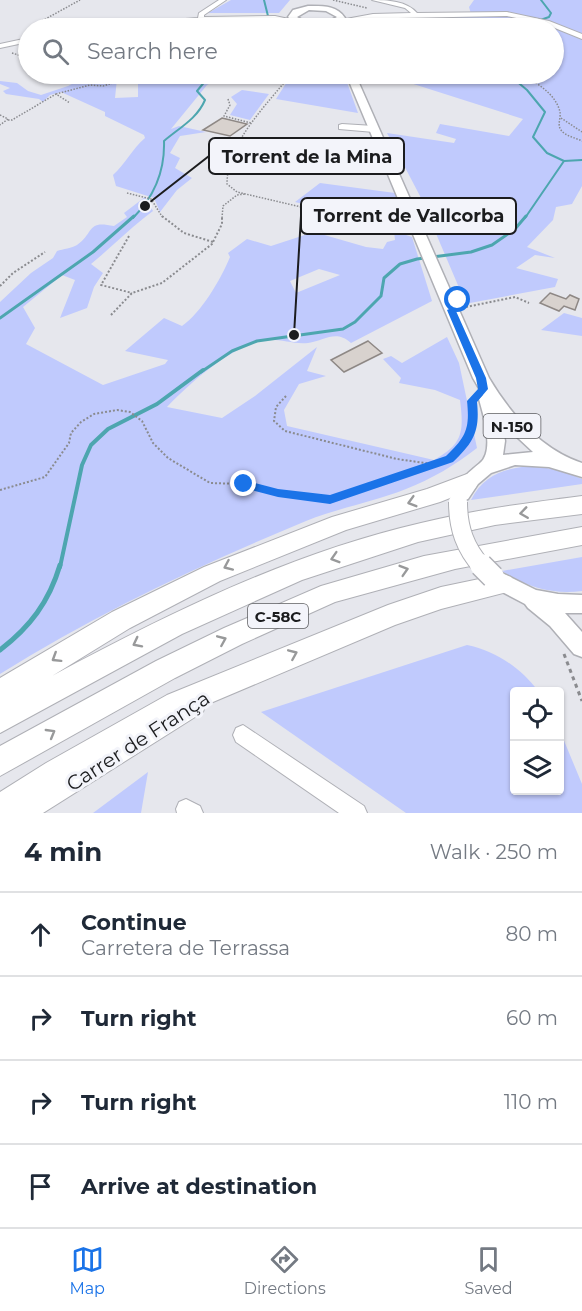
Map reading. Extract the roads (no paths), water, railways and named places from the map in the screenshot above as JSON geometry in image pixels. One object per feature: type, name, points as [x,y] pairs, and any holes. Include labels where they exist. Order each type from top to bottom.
[{"type":"highway","points":[[0,693],[121,620],[212,574],[340,523],[432,496],[462,492]]},
{"type":"highway","name":"C-58C","points":[[0,720],[78,674],[193,614],[315,564],[398,538],[483,518],[582,505]]},
{"type":"highway","name":"C-58C","points":[[0,762],[97,706],[207,647],[328,594],[411,568],[497,549],[582,536]]},
{"type":"highway","points":[[0,809],[177,704],[388,616],[498,581]]},
{"type":"main road","points":[[298,14],[309,4],[309,0]]},
{"type":"main road","points":[[315,0],[332,18]]},
{"type":"main road","points":[[298,14],[326,18]]},
{"type":"main road","points":[[298,14],[301,18]]},
{"type":"main road","name":"N-150","points":[[354,84],[482,384],[496,436],[495,455],[489,466],[462,492]]},
{"type":"main road","name":"N-150","points":[[482,384],[510,424],[525,438],[558,460],[582,470]]},
{"type":"main road","name":"N-150","points":[[489,466],[522,457],[558,460]]},
{"type":"main road","points":[[462,492],[459,529],[465,545],[477,563],[498,581],[529,597],[557,618],[582,647]]},
{"type":"main road","points":[[529,597],[551,603],[582,604]]},
{"type":"street","points":[[203,16],[223,0]]},
{"type":"street","points":[[375,0],[407,7],[415,14]]},
{"type":"street","points":[[194,18],[203,16],[274,18],[298,14]]},
{"type":"street","points":[[187,18],[298,14]]},
{"type":"street","points":[[347,18],[415,14],[507,14],[532,18]]},
{"type":"street","points":[[564,30],[582,37]]},
{"type":"street","points":[[0,46],[18,42]]},
{"type":"street","points":[[342,127],[374,129]]},
{"type":"street","name":"Carrer de França","points":[[24,813],[182,716],[221,687]]},
{"type":"street","points":[[243,735],[357,813]]},
{"type":"waterway","points":[[264,0],[268,18]]},
{"type":"waterway","points":[[541,0],[551,13],[546,18]]},
{"type":"waterway","points":[[133,218],[147,201],[157,183],[163,163],[164,141],[202,107],[205,100],[197,91],[203,84]]},
{"type":"waterway","points":[[520,84],[545,112],[533,137],[547,153],[564,161]]},
{"type":"waterway","points":[[564,161],[582,160]]},
{"type":"waterway","points":[[525,218],[564,161]]},
{"type":"waterway","points":[[0,318],[93,252],[134,216]]},
{"type":"waterway","points":[[201,372],[232,351],[257,341],[343,329],[355,322],[381,296],[384,278],[400,264],[417,259],[471,252],[492,245],[515,229],[526,216]]},
{"type":"waterway","points":[[60,567],[82,465],[91,445],[108,429],[157,404],[203,370]]},
{"type":"waterway","points":[[0,650],[37,613],[50,591],[60,565]]},
{"type":"place","name":"Torrent de la Mina","points":[[145,206]]},
{"type":"place","name":"Torrent de Vallcorba","points":[[294,335]]}]
